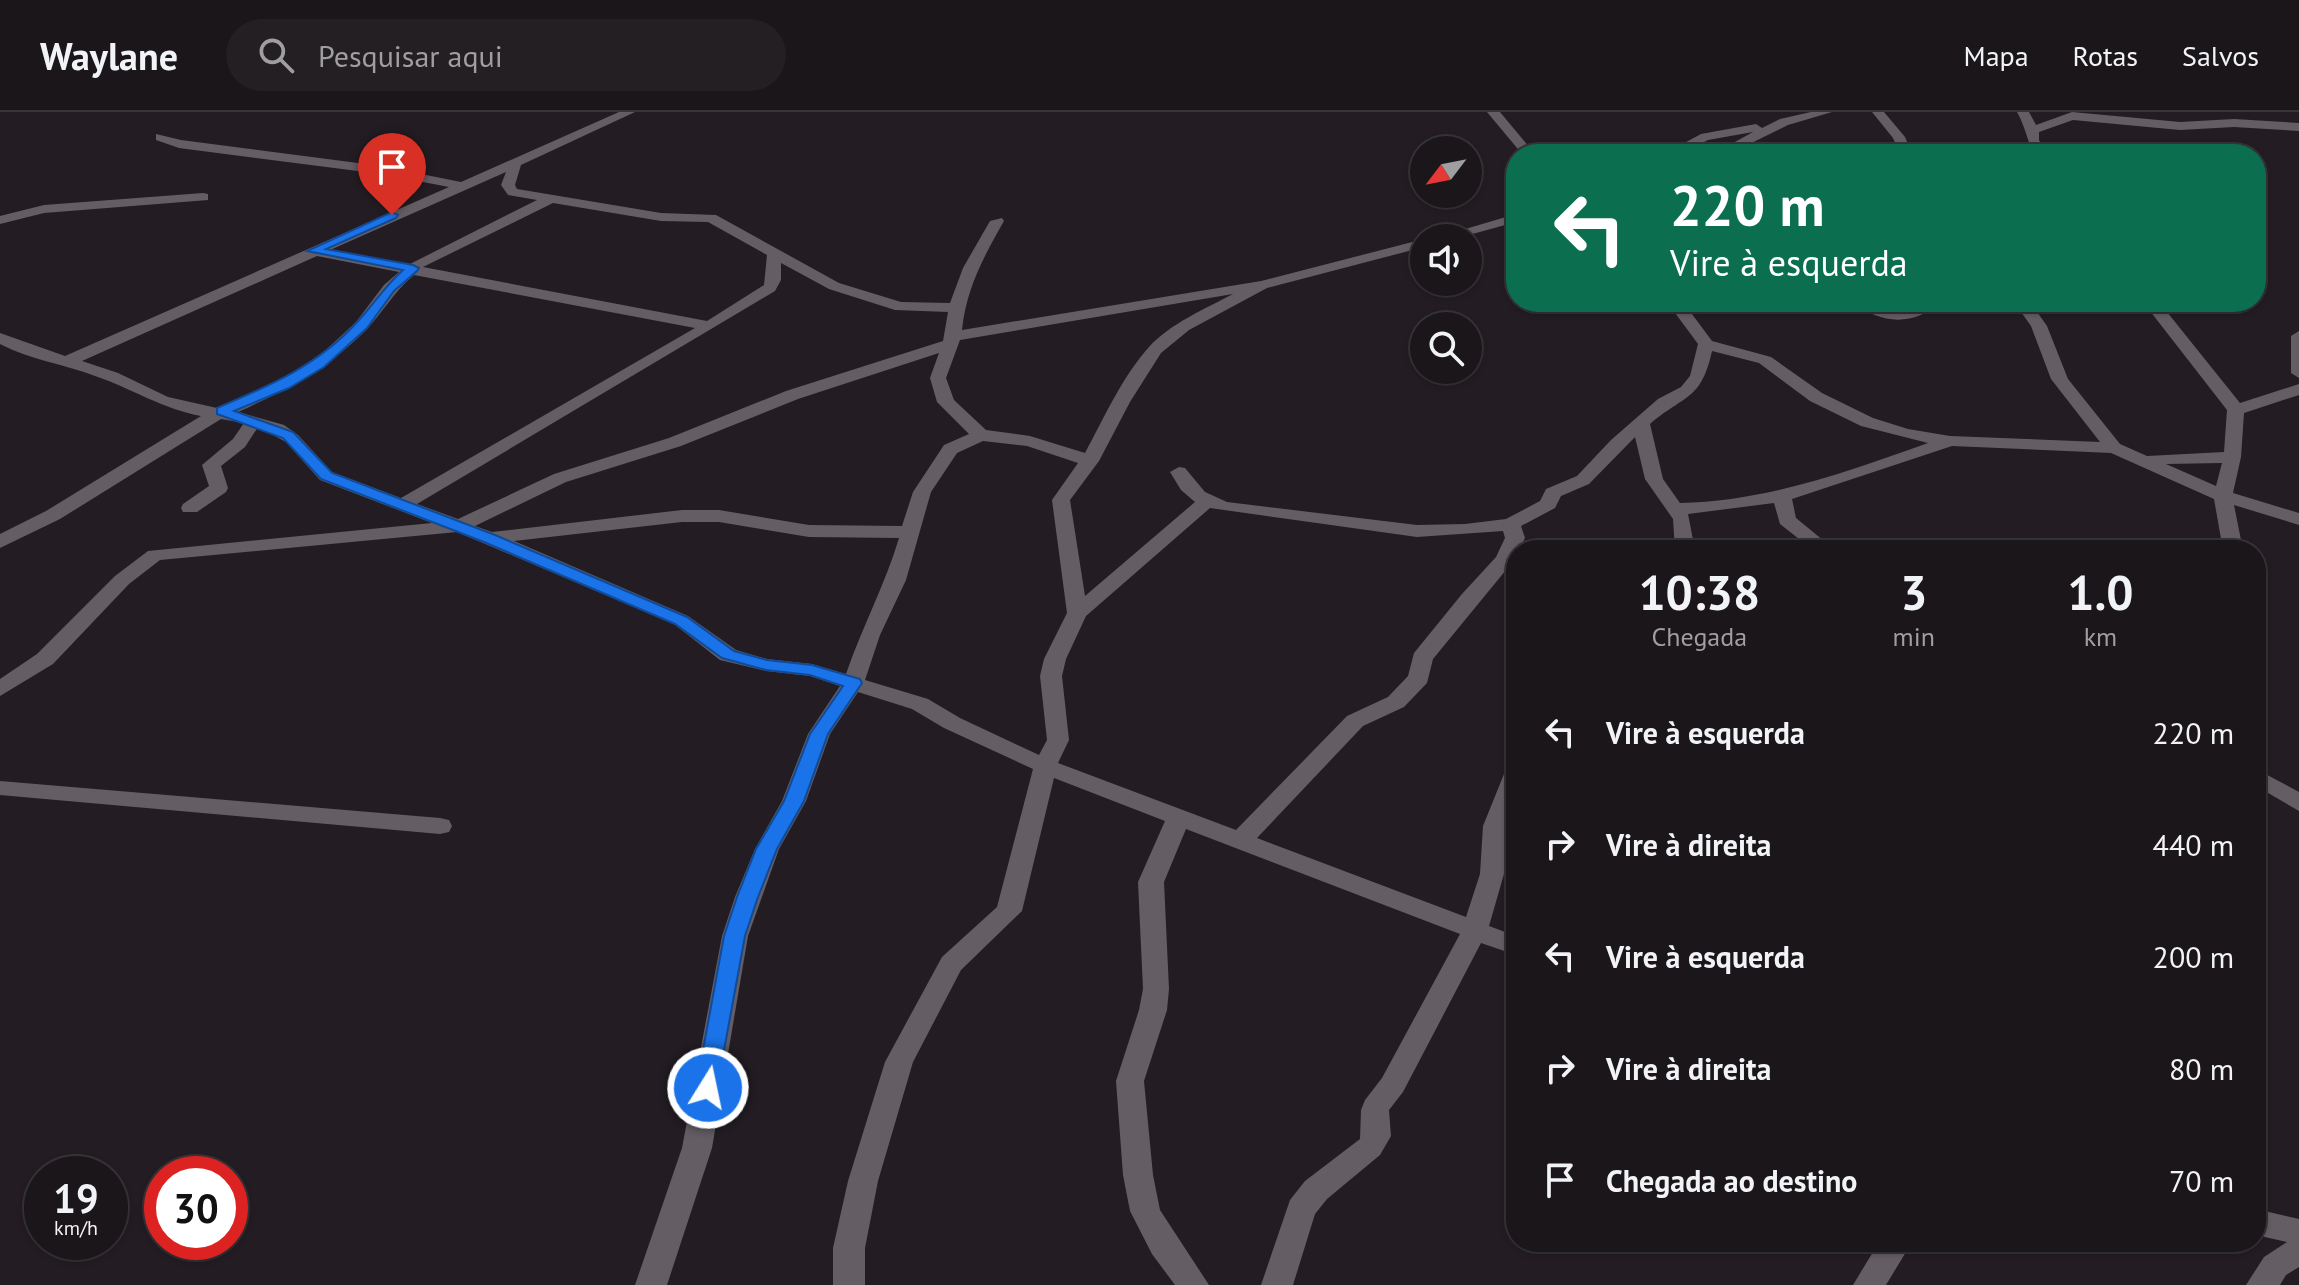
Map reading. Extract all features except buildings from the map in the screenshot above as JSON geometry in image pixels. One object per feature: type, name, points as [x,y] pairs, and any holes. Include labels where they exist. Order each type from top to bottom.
[{"type":"street","points":[[66,362],[458,185],[629,112]]},
{"type":"street","points":[[1493,112],[1520,144]]},
{"type":"street","points":[[1691,144],[1705,137],[1777,125],[1826,112]]},
{"type":"street","points":[[1878,112],[1902,144]]},
{"type":"street","points":[[2023,112],[2033,130],[2035,144]]},
{"type":"street","points":[[2052,112],[2169,126],[2240,123],[2299,127]]},
{"type":"street","points":[[2033,130],[2074,114]]},
{"type":"street","points":[[1739,144],[1777,125]]},
{"type":"street","points":[[160,137],[207,148],[381,170],[458,185]]},
{"type":"street","points":[[515,163],[510,190],[661,217],[711,218],[834,286],[880,303],[904,308],[956,308]]},
{"type":"street","points":[[0,220],[44,209],[203,197]]},
{"type":"street","points":[[0,542],[53,515],[222,411],[284,385],[320,364],[362,325],[389,288],[413,268],[445,249],[552,198]]},
{"type":"street","points":[[981,435],[946,402],[938,378],[952,340],[956,308],[970,268],[997,221]]},
{"type":"street","points":[[1482,227],[1506,221]]},
{"type":"street","points":[[0,689],[45,659],[122,580],[155,555],[459,526],[560,478],[675,442],[792,395],[952,340],[1262,285],[1410,247]]},
{"type":"street","points":[[313,251],[710,326]]},
{"type":"street","points":[[404,504],[770,288],[774,280],[774,254]]},
{"type":"street","points":[[1077,613],[1061,500],[1070,484],[1090,461],[1121,402],[1155,350],[1183,327],[1262,285]]},
{"type":"street","points":[[1682,312],[1706,344],[1765,360],[1816,397],[1867,422],[1905,434],[1950,441],[2114,448],[2223,496],[2299,519]]},
{"type":"street","points":[[1878,312],[1896,316],[1917,312]]},
{"type":"street","points":[[2031,312],[2041,324],[2053,367],[2114,448]]},
{"type":"street","points":[[2159,312],[2236,410],[2232,457],[2223,496],[2231,540]]},
{"type":"street","points":[[2299,336],[2299,373]]},
{"type":"street","points":[[4,344],[103,373],[169,403],[222,411],[288,435],[326,476],[490,538],[681,620],[728,655],[766,665],[812,670],[920,704],[952,723],[1045,766],[1506,942]]},
{"type":"street","points":[[1179,472],[1186,486],[1206,502],[1417,531],[1465,530],[1511,524],[1548,504],[1553,493],[1583,480],[1617,444],[1664,403],[1684,393],[1698,377],[1706,344]]},
{"type":"street","points":[[2236,410],[2299,389]]},
{"type":"street","points":[[190,508],[219,488],[211,465],[239,443],[254,421]]},
{"type":"street","points":[[1641,424],[1654,479],[1682,519],[1684,540]]},
{"type":"street","points":[[651,1285],[697,1148],[735,936],[767,849],[794,801],[819,734],[853,683],[870,635],[896,580],[922,492],[943,458],[961,442],[981,435],[1030,441],[1090,461]]},
{"type":"street","points":[[1675,509],[1712,510],[1829,483],[1950,441]]},
{"type":"street","points":[[2141,458],[2186,460],[2232,457]]},
{"type":"street","points":[[1782,494],[1787,520],[1812,540]]},
{"type":"street","points":[[849,1285],[849,1248],[863,1181],[899,1062],[951,964],[1009,911],[1045,766],[1058,740],[1051,676],[1055,659],[1077,613],[1206,502]]},
{"type":"street","points":[[490,538],[682,516],[719,516],[809,531],[909,532]]},
{"type":"street","points":[[1511,524],[1514,540]]},
{"type":"street","points":[[1241,840],[1355,721],[1396,702],[1419,678],[1422,658],[1506,555]]},
{"type":"street","points":[[2266,782],[2299,803]]},
{"type":"street","points":[[0,788],[440,826]]},
{"type":"street","points":[[1277,1285],[1282,1260],[1301,1209],[1316,1190],[1370,1147],[1376,1136],[1375,1110],[1379,1100],[1393,1084],[1411,1045],[1476,928],[1492,874],[1495,826],[1506,799]]},
{"type":"street","points":[[1178,819],[1151,882],[1156,989],[1153,1010],[1130,1081],[1138,1175],[1145,1211],[1163,1245],[1193,1285]]},
{"type":"street","points":[[2266,1224],[2299,1232]]},
{"type":"street","points":[[2262,1285],[2275,1266],[2299,1251]]},
{"type":"street","points":[[1869,1285],[1890,1252]]},
{"type":"route","points":[[392,215],[313,251],[413,268],[389,288],[362,325],[320,364],[284,385],[222,411],[279,429],[295,441],[305,456],[326,476],[490,538],[681,620],[728,655],[766,665],[812,670],[853,683],[819,734],[794,801],[767,849],[748,897],[735,936],[708,1088]]}]
